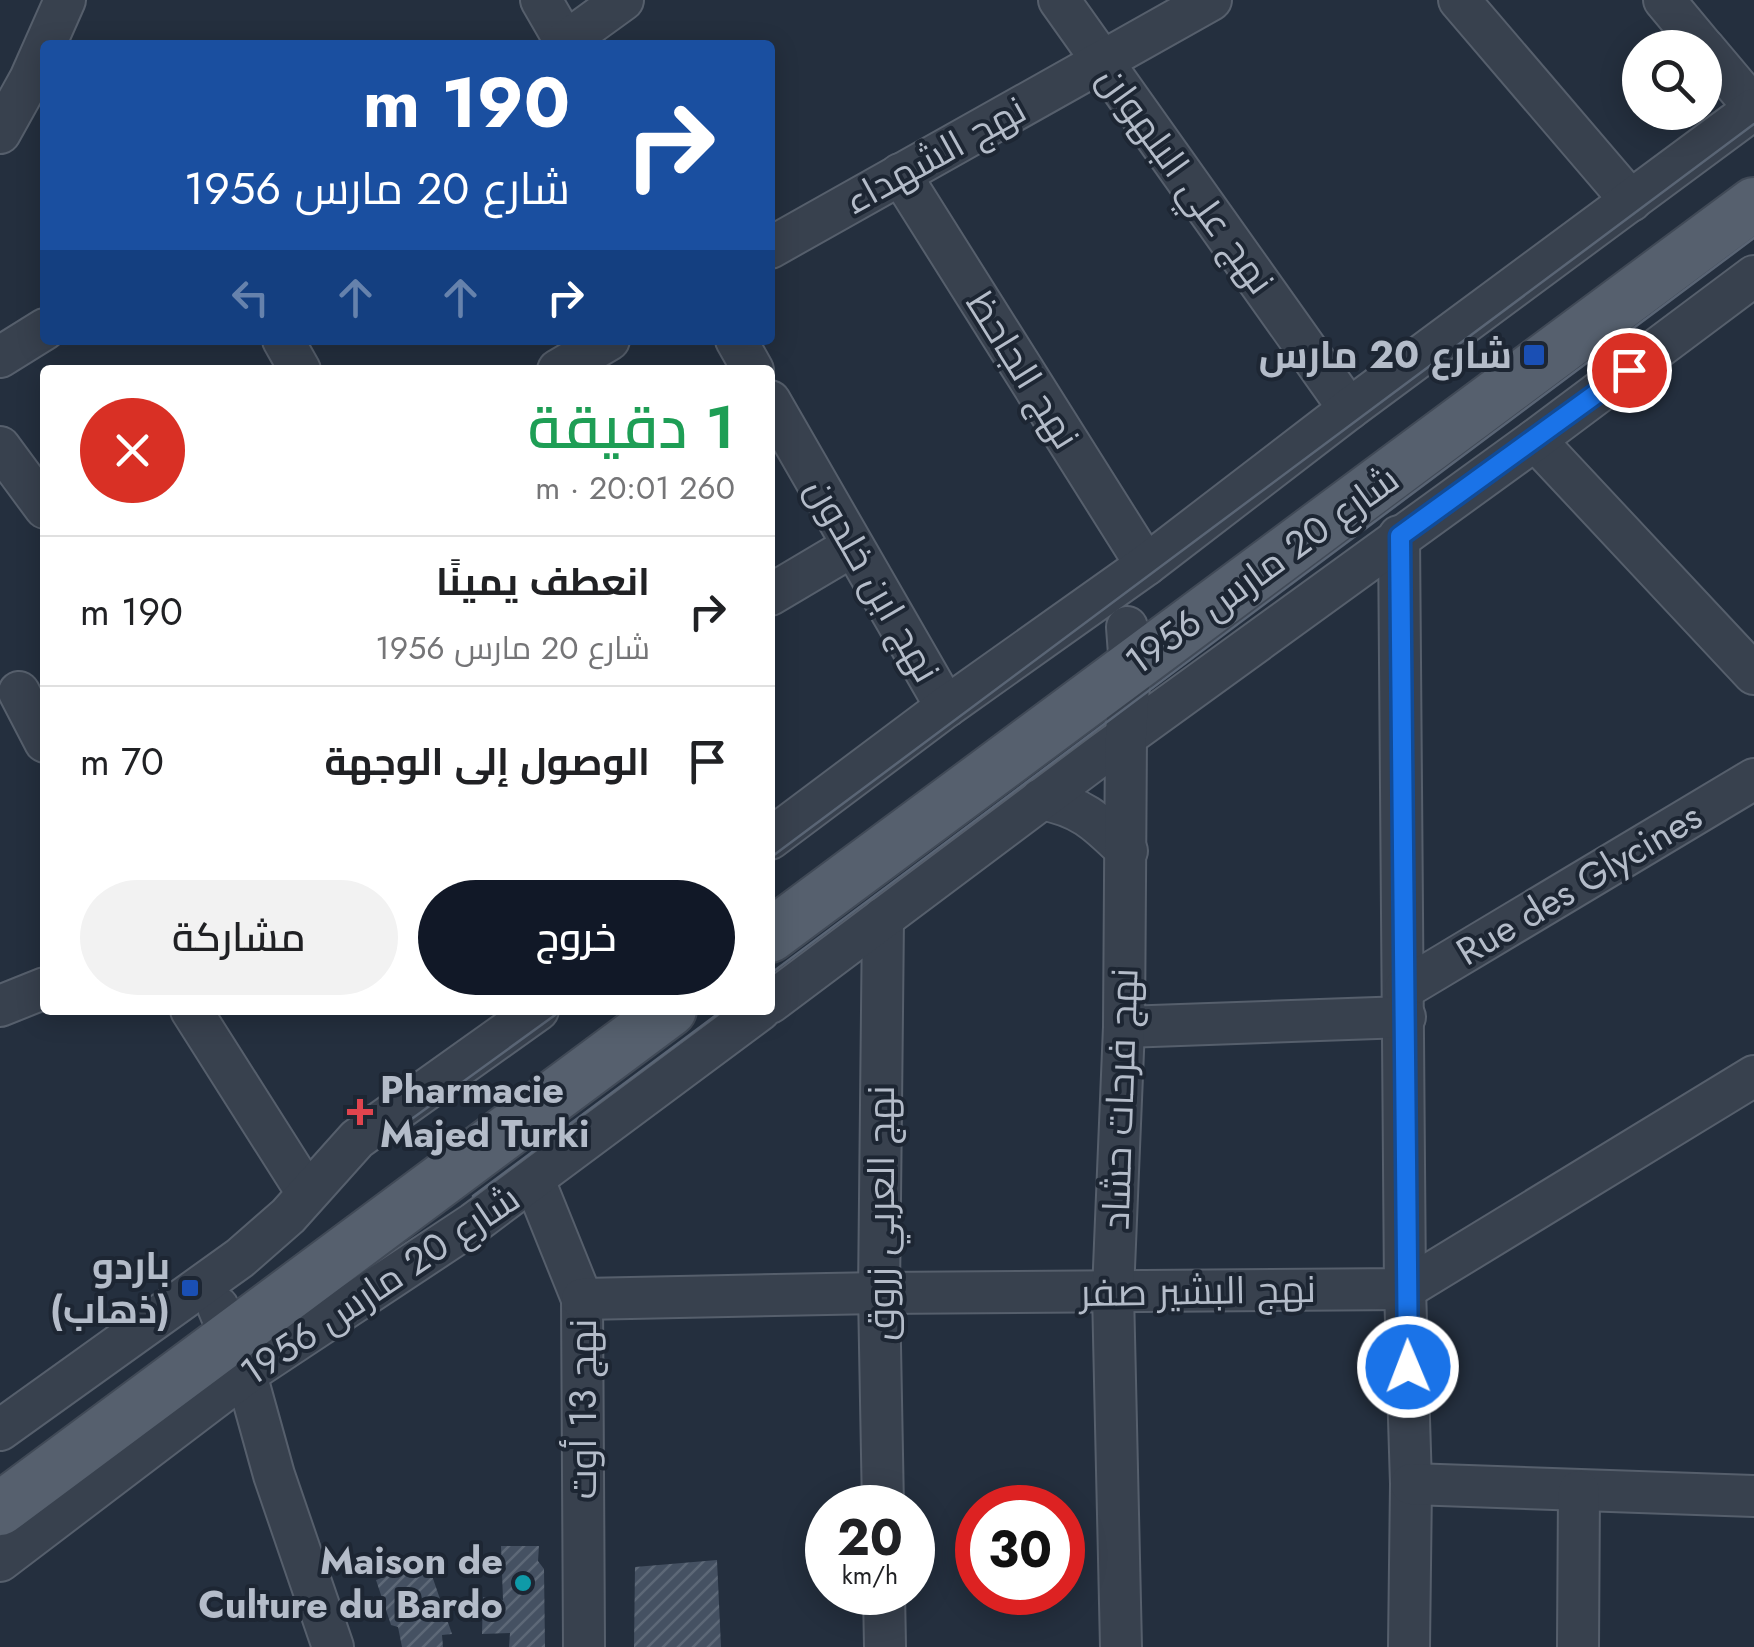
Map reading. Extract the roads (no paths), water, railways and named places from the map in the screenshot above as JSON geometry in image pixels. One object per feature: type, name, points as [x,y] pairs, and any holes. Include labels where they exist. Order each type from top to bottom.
[{"type":"main road","name":"شارع 20 مارس 1956","points":[[1362,476],[1754,164]]},
{"type":"main road","name":"شارع 20 مارس 1956","points":[[775,891],[1129,647],[1362,476],[1754,204]]},
{"type":"main road","name":"شارع 20 مارس 1956","points":[[775,932],[1129,647]]},
{"type":"main road","name":"شارع 20 مارس 1956","points":[[0,1469],[223,1345],[609,1015]]},
{"type":"main road","name":"شارع 20 مارس 1956","points":[[0,1510],[663,1015]]},
{"type":"street","points":[[47,40],[65,0]]},
{"type":"street","points":[[540,0],[563,40]]},
{"type":"street","points":[[570,40],[623,0]]},
{"type":"street","name":"نهج علي البلهوان","points":[[1059,0],[1349,409]]},
{"type":"street","name":"نهج الشهداء","points":[[775,245],[1211,0]]},
{"type":"street","points":[[1459,0],[1631,201]]},
{"type":"street","points":[[1664,0],[1689,30]]},
{"type":"street","points":[[0,133],[40,56]]},
{"type":"street","points":[[1722,70],[1754,108]]},
{"type":"street","name":"شارع 20 مارس 1956","points":[[775,835],[1146,565],[1754,108]]},
{"type":"street","name":"نهج الجاحظ","points":[[900,174],[1146,565]]},
{"type":"street","name":"شارع 20 مارس 1956","points":[[775,998],[1754,276]]},
{"type":"street","points":[[0,357],[40,333]]},
{"type":"street","points":[[566,365],[600,345]]},
{"type":"street","name":"نهج ابن خلدون","points":[[775,410],[946,707]]},
{"type":"street","points":[[1535,440],[1754,674]]},
{"type":"street","points":[[0,447],[40,501]]},
{"type":"street","points":[[1400,536],[1410,1647]]},
{"type":"street","points":[[775,592],[852,546]]},
{"type":"street","name":"نهج فرحات حشاد","points":[[1121,1647],[1113,1292],[1124,1028],[1129,647]]},
{"type":"street","points":[[21,690],[40,731]]},
{"type":"street","name":"Rue des Glycines","points":[[1124,1028],[1404,1003],[1754,779]]},
{"type":"street","points":[[1040,800],[1068,804],[1093,818],[1127,851]]},
{"type":"street","name":"نهج العربي زروق","points":[[882,918],[879,1293],[883,1485]]},
{"type":"street","points":[[0,1006],[40,990]]},
{"type":"street","points":[[194,1015],[307,1193]]},
{"type":"street","points":[[0,1430],[240,1258],[275,1229],[372,1128],[531,1015]]},
{"type":"street","name":"شارع 20 مارس 1956","points":[[0,1561],[223,1345],[414,1264],[534,1180],[753,1015]]},
{"type":"street","points":[[1406,1289],[1754,1076]]},
{"type":"street","name":"نهج 13 أوت","points":[[534,1180],[582,1300],[584,1647]]},
{"type":"street","name":"نهج البشير صفر","points":[[582,1300],[879,1293],[1406,1289]]},
{"type":"street","points":[[223,1345],[274,1475],[333,1647]]},
{"type":"street","points":[[1411,1484],[1754,1496]]},
{"type":"street","points":[[1578,1647],[1580,1490]]},
{"type":"street","points":[[885,1615],[886,1647]]},
{"type":"tram line","points":[[775,854],[1754,124]]},
{"type":"tram line","points":[[775,970],[1754,238]]},
{"type":"tram line","points":[[384,1139],[555,1015]]},
{"type":"tram line","points":[[473,1196],[716,1015]]},
{"type":"place","name":"شارع 20 مارس","points":[[1534,355]]},
{"type":"place","name":"Pharmacie Majed Turki","points":[[360,1112]]},
{"type":"place","name":"باردو (ذهاب)","points":[[190,1288]]},
{"type":"place","name":"Maison de Culture du Bardo","points":[[523,1583]]}]
